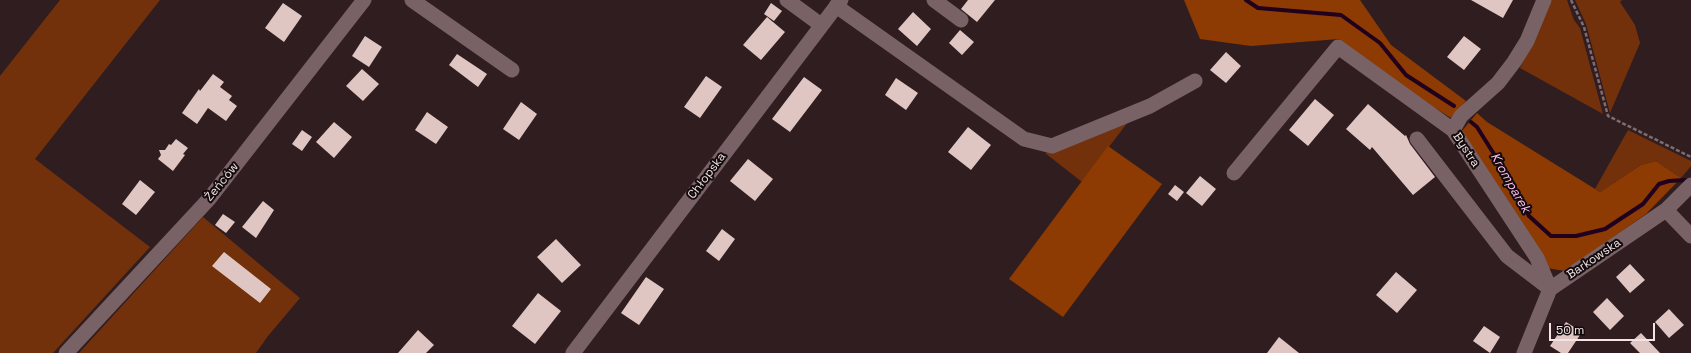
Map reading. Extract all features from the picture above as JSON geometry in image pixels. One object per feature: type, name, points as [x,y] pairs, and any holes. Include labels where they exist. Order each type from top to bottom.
[{"type":"street","name":"Żeńców","points":[[66,353],[209,199],[364,0]]},
{"type":"street","points":[[412,0],[512,70]]},
{"type":"street","points":[[788,0],[821,25]]},
{"type":"street","points":[[934,0],[962,20]]},
{"type":"street","name":"Bystra","points":[[1544,0],[1527,40],[1514,62],[1498,83],[1461,116],[1453,130],[1537,258],[1550,288]]},
{"type":"street","points":[[838,3],[1024,139],[1052,146],[1150,106],[1195,81]]},
{"type":"street","name":"Chłopska","points":[[573,353],[838,3]]},
{"type":"street","points":[[1234,173],[1338,47],[1453,130]]},
{"type":"street","points":[[1417,139],[1506,256],[1550,288],[1524,353]]},
{"type":"street","name":"Barkowska","points":[[1550,288],[1666,210],[1691,185]]},
{"type":"street","points":[[1666,210],[1691,236]]},
{"type":"path","points":[[1571,0],[1578,18],[1584,27],[1608,116],[1691,157]]},
{"type":"shaded area","points":[[60,0],[160,0],[35,159],[150,247],[53,353],[0,353],[0,76]]},
{"type":"shaded area","points":[[1184,0],[1360,0],[1391,45],[1466,101],[1451,118],[1375,71],[1339,39],[1251,46],[1200,39]]},
{"type":"shaded area","points":[[1550,0],[1567,0],[1574,20],[1580,28],[1603,114],[1520,68]]},
{"type":"shaded area","points":[[1575,0],[1622,0],[1620,2],[1635,25],[1640,43],[1610,113],[1586,24]]},
{"type":"shaded area","points":[[1477,113],[1487,122],[1600,192],[1641,165],[1656,161],[1681,178],[1646,214],[1565,271],[1547,268],[1461,132]]},
{"type":"shaded area","points":[[1128,122],[1082,182],[1045,153],[1083,141]]},
{"type":"shaded area","points":[[1628,130],[1691,161],[1691,166],[1681,178],[1656,161],[1641,165],[1600,192],[1595,189]]},
{"type":"shaded area","points":[[1108,146],[1162,184],[1063,317],[1009,279]]},
{"type":"shaded area","points":[[203,217],[300,298],[268,336],[256,353],[79,353]]},
{"type":"building","points":[[968,0],[995,0],[977,22],[961,9]]},
{"type":"building","points":[[1471,0],[1513,0],[1503,18]]},
{"type":"building","points":[[283,3],[302,16],[284,42],[265,28]]},
{"type":"building","points":[[771,3],[782,11],[774,21],[764,14]]},
{"type":"building","points":[[913,12],[931,29],[917,46],[898,29]]},
{"type":"building","points":[[767,17],[785,32],[761,60],[743,45]]},
{"type":"building","points":[[960,30],[974,42],[962,55],[949,43]]},
{"type":"building","points":[[365,36],[382,47],[369,67],[352,56]]},
{"type":"building","points":[[1464,36],[1481,49],[1464,70],[1447,57]]},
{"type":"building","points":[[1226,52],[1241,66],[1226,83],[1210,70]]},
{"type":"building","points":[[457,54],[487,74],[478,87],[449,65]]},
{"type":"building","points":[[362,69],[379,84],[363,101],[346,86]]},
{"type":"building","points":[[213,74],[224,82],[220,87],[232,96],[229,100],[237,106],[226,121],[208,108],[197,124],[182,113],[199,89],[200,91]]},
{"type":"building","points":[[706,76],[722,87],[700,118],[684,107]]},
{"type":"building","points":[[804,77],[822,90],[790,132],[772,119]]},
{"type":"building","points":[[896,78],[918,93],[906,110],[885,95]]},
{"type":"building","points":[[1315,99],[1334,115],[1308,146],[1289,130]]},
{"type":"building","points":[[521,102],[537,114],[519,140],[503,129]]},
{"type":"building","points":[[1368,104],[1405,136],[1406,135],[1410,144],[1435,177],[1413,195],[1372,147],[1370,150],[1346,129]]},
{"type":"building","points":[[427,112],[448,127],[436,144],[415,130]]},
{"type":"building","points":[[334,122],[352,137],[334,158],[316,142]]},
{"type":"building","points":[[968,127],[991,145],[971,170],[948,152]]},
{"type":"building","points":[[302,130],[312,137],[302,151],[292,144]]},
{"type":"building","points":[[176,139],[188,148],[183,154],[185,155],[173,171],[158,159],[161,155],[159,150],[165,150],[169,144],[171,145]]},
{"type":"building","points":[[748,159],[773,179],[755,201],[730,181]]},
{"type":"building","points":[[1200,176],[1216,189],[1202,206],[1186,193]]},
{"type":"building","points":[[140,180],[155,192],[136,215],[122,204]]},
{"type":"building","points":[[1175,185],[1184,192],[1177,201],[1168,194]]},
{"type":"building","points":[[263,201],[274,210],[256,238],[242,227]]},
{"type":"building","points":[[223,214],[235,222],[226,233],[215,225]]},
{"type":"building","points":[[722,229],[735,239],[719,261],[706,251]]},
{"type":"building","points":[[556,239],[581,265],[562,283],[537,257]]},
{"type":"building","points":[[224,252],[271,289],[260,303],[212,266]]},
{"type":"building","points":[[1630,264],[1645,280],[1630,293],[1616,277]]},
{"type":"building","points":[[1396,272],[1417,290],[1397,313],[1376,295]]},
{"type":"building","points":[[646,277],[664,289],[639,325],[621,313]]},
{"type":"building","points":[[538,293],[561,311],[535,344],[512,326]]},
{"type":"building","points":[[1607,298],[1624,316],[1610,330],[1593,312]]},
{"type":"building","points":[[1669,309],[1684,325],[1669,338],[1655,322]]},
{"type":"building","points":[[1566,322],[1582,332],[1568,353],[1561,353],[1550,346]]},
{"type":"building","points":[[1484,326],[1500,337],[1490,353],[1473,341]]},
{"type":"building","points":[[418,330],[434,345],[426,353],[398,353]]},
{"type":"building","points":[[1641,333],[1660,353],[1640,353],[1630,343]]},
{"type":"building","points":[[1279,337],[1299,353],[1267,353]]},
{"type":"waterway","name":"Kromparek","points":[[1246,0],[1258,8],[1341,15],[1380,43],[1406,75],[1454,106]]},
{"type":"waterway","name":"Kromparek","points":[[1471,122],[1477,127],[1509,178],[1529,216],[1551,236],[1576,236],[1605,229],[1643,204],[1659,184],[1669,181],[1685,180]]}]
